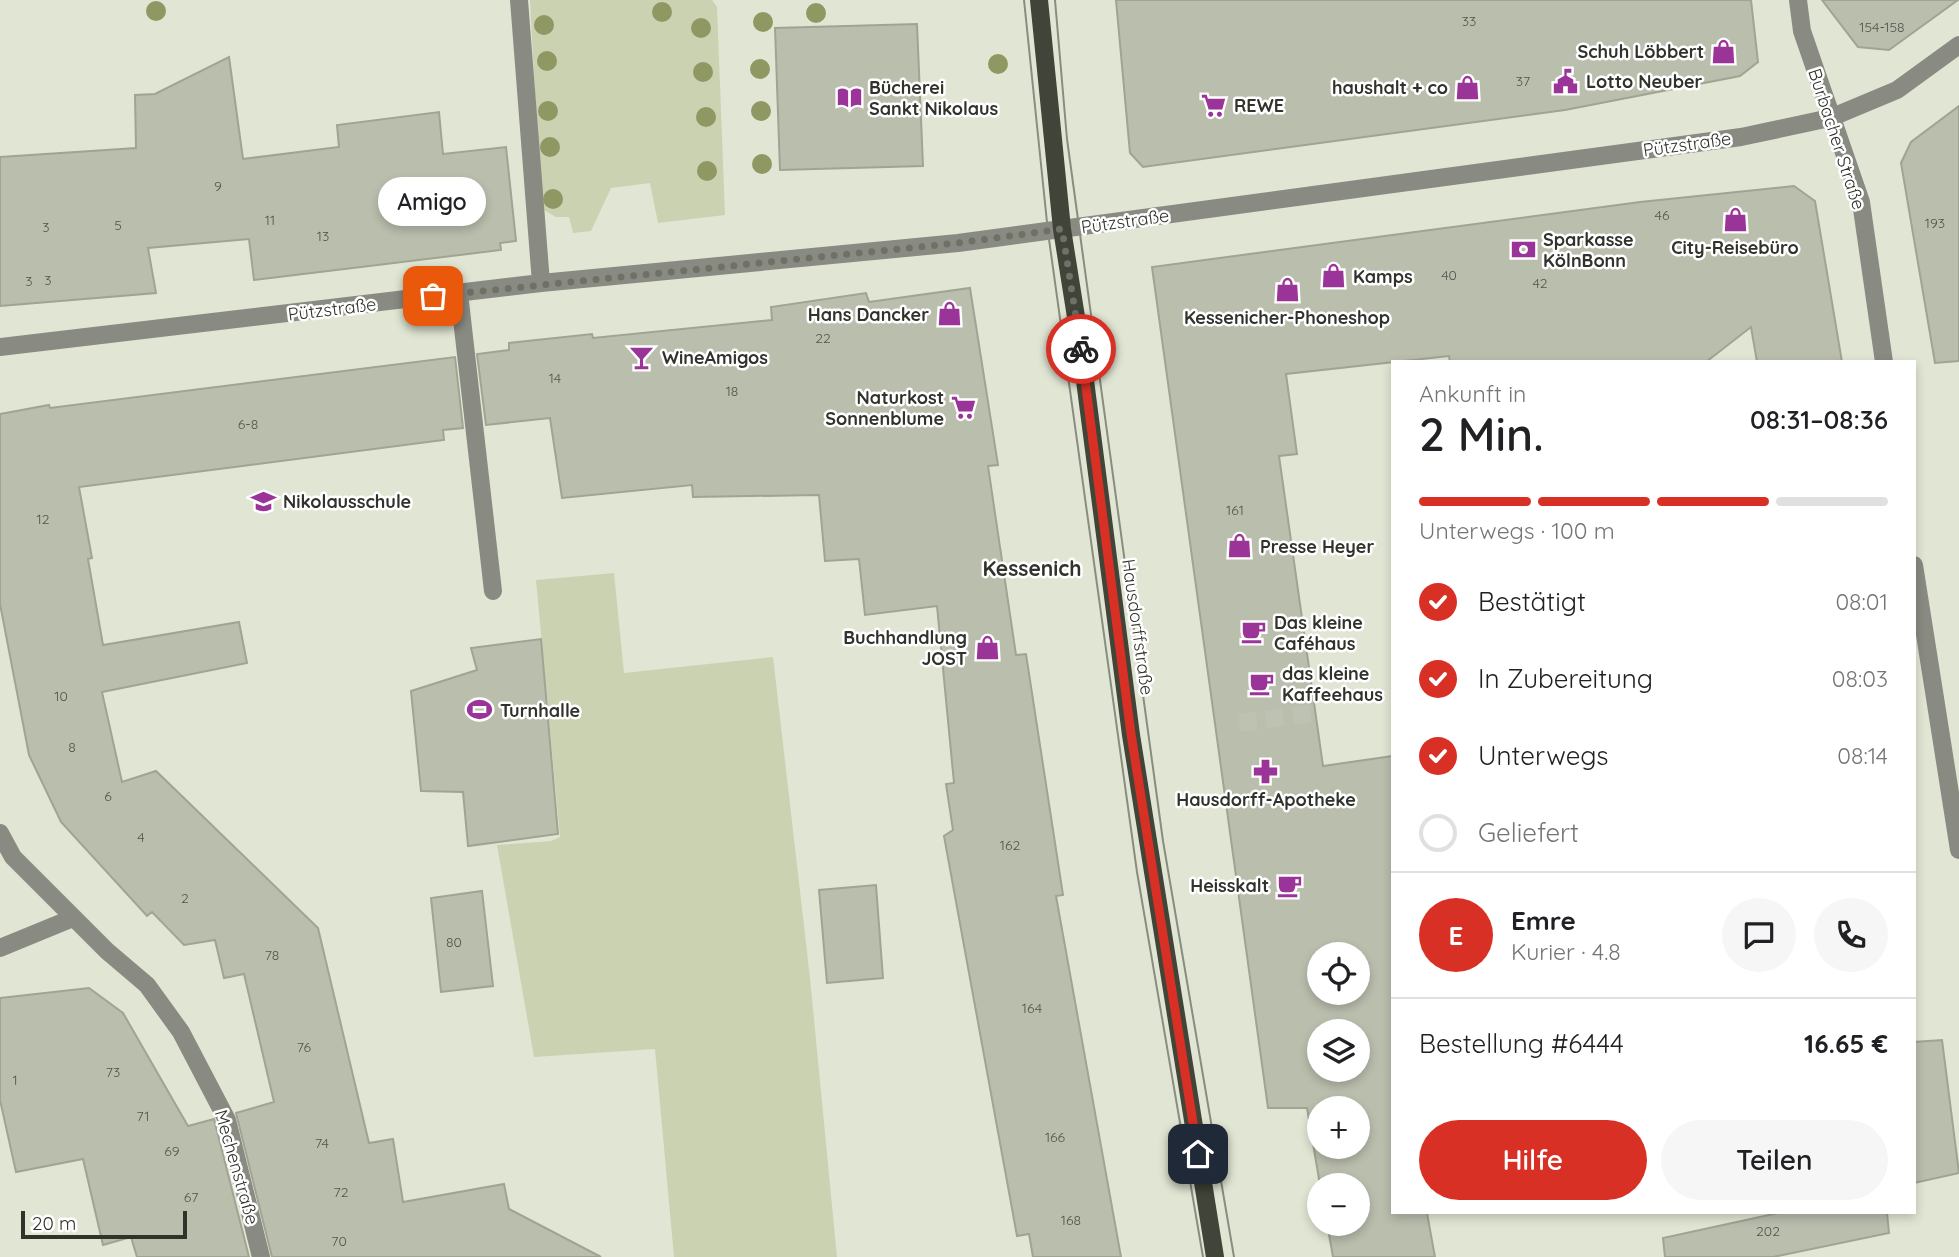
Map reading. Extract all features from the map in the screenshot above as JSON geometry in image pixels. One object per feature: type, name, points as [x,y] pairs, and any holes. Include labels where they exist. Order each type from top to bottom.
[{"type":"main road","name":"Hausdorffstraße","points":[[1039,0],[1062,229],[1080,342],[1131,734],[1215,1257]]},
{"type":"street","points":[[519,0],[541,283]]},
{"type":"street","name":"Burbacher Straße","points":[[1798,0],[1802,31],[1861,202],[1884,360]]},
{"type":"street","name":"Pützstraße","points":[[0,347],[541,283],[958,243],[1741,137],[1830,118],[1897,90],[1959,45]]},
{"type":"street","points":[[459,293],[493,591]]},
{"type":"street","points":[[1916,578],[1959,850]]},
{"type":"street","name":"Mechenstraße","points":[[0,832],[13,857],[147,985],[188,1044],[227,1120],[261,1257]]},
{"type":"street","points":[[0,948],[74,918]]},
{"type":"green space","points":[[530,0],[712,0],[717,7],[725,215],[658,223],[650,183],[611,188],[591,231],[573,233],[569,217],[556,217],[541,208]]},
{"type":"green space","points":[[614,573],[624,673],[773,657],[810,978],[837,1257],[674,1257],[655,1049],[534,1057],[497,845],[551,841],[560,837],[536,580]]},
{"type":"building","points":[[1116,0],[1751,0],[1758,62],[1740,76],[1565,110],[1143,167],[1130,153]]},
{"type":"building","points":[[1822,0],[1958,0],[1889,50],[1858,47]]},
{"type":"building","name":"Bücherei Sankt Nikolaus","points":[[917,24],[923,166],[780,170],[775,28]]},
{"type":"building","points":[[229,57],[243,159],[339,147],[337,125],[439,112],[443,154],[506,147],[516,241],[500,243],[501,250],[254,280],[249,239],[148,248],[156,293],[0,306],[0,157],[136,148],[135,95],[155,94]]},
{"type":"building","points":[[1959,106],[1959,361],[1935,363],[1901,163],[1911,142]]},
{"type":"building","points":[[1794,186],[1815,201],[1842,360],[1757,360],[1751,327],[1709,360],[1450,360],[1449,356],[1391,360],[1391,362],[1286,374],[1297,454],[1279,456],[1323,766],[1391,756],[1391,1214],[1427,1214],[1435,1257],[1333,1257],[1329,1236],[1370,1236],[1370,1173],[1318,1173],[1316,1159],[1370,1159],[1370,1096],[1307,1096],[1307,1108],[1268,1108],[1152,267],[1640,202]]},
{"type":"building","points":[[970,288],[998,465],[988,466],[1016,655],[1026,654],[1063,895],[1056,896],[1121,1257],[1033,1257],[1029,1234],[1017,1236],[944,836],[953,830],[946,784],[954,783],[937,606],[865,615],[859,559],[825,561],[819,495],[693,497],[692,485],[562,498],[550,418],[486,425],[477,354],[509,350],[509,343],[592,334],[593,338],[772,320],[771,307],[866,293],[869,302]]},
{"type":"building","points":[[455,357],[463,428],[443,430],[444,440],[79,487],[92,558],[88,559],[103,645],[239,622],[247,663],[102,692],[122,782],[156,771],[318,928],[369,1143],[393,1139],[403,1202],[504,1184],[509,1209],[601,1257],[272,1257],[236,1113],[274,1102],[244,974],[224,978],[215,940],[184,945],[152,912],[147,916],[61,822],[29,755],[0,604],[0,414],[49,405],[50,408]]},
{"type":"building","name":"Turnhalle","points":[[541,639],[558,834],[468,846],[463,792],[421,791],[411,691],[477,670],[471,648]]},
{"type":"building","points":[[876,885],[883,978],[827,983],[819,890]]},
{"type":"building","points":[[482,891],[493,986],[441,992],[431,898]]},
{"type":"building","points":[[89,988],[123,1013],[188,1126],[214,1119],[249,1257],[137,1257],[131,1237],[103,1245],[83,1159],[16,1172],[0,1100],[0,998]]},
{"type":"building","points":[[1942,1040],[1959,1173],[1916,1183],[1916,1042]]},
{"type":"building","points":[[1773,1214],[1887,1214],[1889,1233],[1773,1257],[1665,1257],[1663,1238]]},
{"type":"tunnel","points":[[1239,723],[1316,713]]},
{"type":"tram line","points":[[1024,0],[1048,232],[1137,872],[1203,1257]]},
{"type":"tram line","points":[[1055,0],[1067,139],[1163,841],[1234,1257]]},
{"type":"way so far","points":[[433,296],[738,263],[958,243],[1062,229],[1081,349]]},
{"type":"place","name":"Schuh Löbbert","points":[[1724,51]]},
{"type":"place","name":"Lotto Neuber","points":[[1566,81]]},
{"type":"place","name":"haushalt + co","points":[[1468,87]]},
{"type":"place","name":"Bücherei Sankt Nikolaus","points":[[849,97]]},
{"type":"place","name":"REWE","points":[[1214,105]]},
{"type":"place","name":"City-Reisebüro","points":[[1735,220]]},
{"type":"place","name":"Sparkasse KölnBonn","points":[[1523,249]]},
{"type":"place","name":"Kamps","points":[[1333,276]]},
{"type":"place","name":"Kessenicher-Phoneshop","points":[[1287,290]]},
{"type":"place","name":"Amigo","points":[[433,296]]},
{"type":"place","name":"Hans Dancker","points":[[949,314]]},
{"type":"place","name":"WineAmigos","points":[[642,357]]},
{"type":"place","name":"Naturkost Sonnenblume","points":[[964,407]]},
{"type":"place","name":"Nikolausschule","points":[[263,501]]},
{"type":"place","name":"Presse Heyer","points":[[1240,546]]},
{"type":"place","name":"Das kleine Caféhaus","points":[[1254,632]]},
{"type":"place","name":"Buchhandlung JOST","points":[[987,647]]},
{"type":"place","name":"das kleine Kaffeehaus","points":[[1262,683]]},
{"type":"place","name":"Turnhalle","points":[[480,710]]},
{"type":"place","name":"Hausdorff-Apotheke","points":[[1266,772]]},
{"type":"place","name":"Heisskalt","points":[[1289,885]]},
{"type":"district","name":"Kessenich","points":[[1032,568]]},
{"type":"route","points":[[1081,349],[1131,734],[1198,1154]]}]
